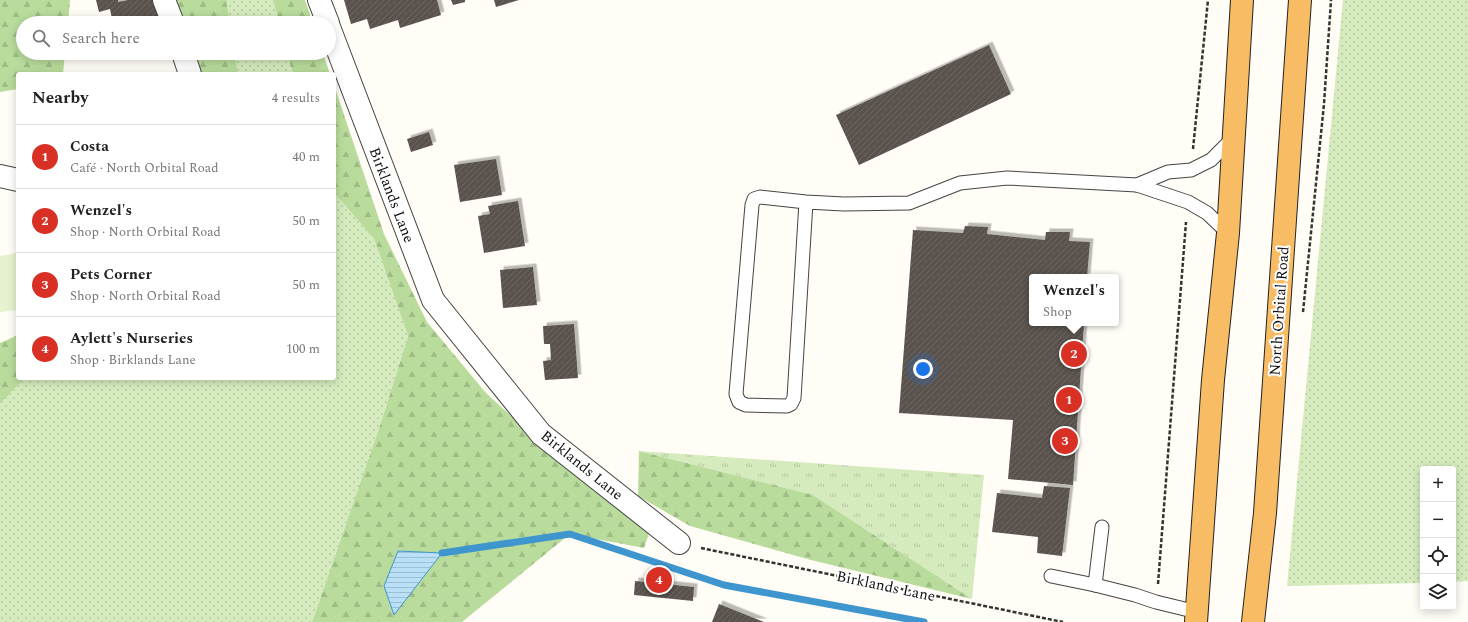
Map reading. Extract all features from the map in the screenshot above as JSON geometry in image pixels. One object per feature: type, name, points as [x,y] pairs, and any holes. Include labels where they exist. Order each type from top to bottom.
[{"type":"highway","points":[[1196,617],[1213,380],[1228,233],[1242,0]]},
{"type":"highway","name":"North Orbital Road","points":[[1253,622],[1265,513],[1300,0]]},
{"type":"street","points":[[164,0],[170,16]]},
{"type":"street","points":[[319,0],[325,16]]},
{"type":"street","name":"Birklands Lane","points":[[336,45],[433,300],[541,434],[678,543]]},
{"type":"street","points":[[185,60],[189,72]]},
{"type":"street","points":[[0,176],[16,180]]},
{"type":"lane","points":[[1136,185],[1168,172],[1191,170],[1211,160],[1233,138]]},
{"type":"lane","points":[[806,202],[794,398],[791,404],[787,406],[746,405],[739,402],[736,394],[752,205],[754,200],[760,197],[844,204],[909,203],[960,183],[1006,178],[1136,185],[1188,202],[1207,213],[1228,233]]},
{"type":"lane","points":[[1095,585],[1102,528]]},
{"type":"lane","points":[[1051,576],[1095,585],[1156,602],[1196,617]]},
{"type":"path","points":[[1191,170],[1208,0]]},
{"type":"path","points":[[1303,314],[1324,104],[1331,0]]},
{"type":"path","points":[[1156,602],[1188,202]]},
{"type":"path","name":"Birklands Lane","points":[[678,543],[1063,622]]},
{"type":"green space","points":[[0,0],[70,0],[69,16],[16,16],[16,60],[64,60],[63,72],[16,72],[16,89],[0,92]]},
{"type":"green space","points":[[174,0],[227,0],[230,16],[180,16]]},
{"type":"green space","points":[[226,0],[273,0],[277,16],[229,16]]},
{"type":"green space","points":[[273,0],[305,0],[311,16],[277,16]]},
{"type":"green space","points":[[1343,0],[1468,0],[1468,581],[1456,582],[1456,466],[1420,466],[1420,583],[1287,586]]},
{"type":"green space","points":[[197,60],[236,60],[238,72],[201,72]]},
{"type":"green space","points":[[235,60],[289,60],[292,72],[238,72]]},
{"type":"green space","points":[[289,60],[325,60],[329,72],[292,72]]},
{"type":"green space","points":[[336,91],[384,234],[427,322],[486,393],[589,487],[650,531],[644,548],[570,534],[462,622],[312,622],[381,422],[408,336],[374,239],[336,195]]},
{"type":"green space","points":[[336,195],[374,239],[408,336],[381,422],[312,622],[0,622],[0,404],[23,380],[336,380]]},
{"type":"green space","points":[[16,253],[16,310],[0,312],[0,256]]},
{"type":"green space","points":[[16,336],[16,380],[23,380],[0,404],[0,343]]},
{"type":"green space","points":[[639,451],[984,475],[972,599],[813,495]]},
{"type":"green space","points":[[639,451],[813,495],[972,599],[811,560],[690,526],[638,496]]},
{"type":"water","points":[[398,551],[442,553],[394,615],[384,586]]},
{"type":"building","points":[[96,0],[118,0],[118,2],[128,0],[156,0],[159,16],[111,16],[110,9],[99,12]]},
{"type":"building","points":[[344,0],[437,0],[441,15],[400,28],[398,20],[370,29],[367,19],[351,24]]},
{"type":"building","points":[[451,0],[465,0],[465,2],[453,5]]},
{"type":"building","points":[[494,0],[519,0],[496,7]]},
{"type":"building","points":[[989,45],[1011,94],[859,165],[836,115]]},
{"type":"building","points":[[429,132],[433,145],[411,152],[407,139]]},
{"type":"building","points":[[496,159],[502,195],[460,202],[454,165]]},
{"type":"building","points":[[518,201],[525,246],[484,253],[478,216],[490,214],[488,206]]},
{"type":"building","points":[[965,226],[988,227],[987,234],[1045,240],[1046,232],[1070,232],[1069,241],[1090,242],[1087,274],[1029,274],[1029,326],[1084,326],[1073,485],[1008,479],[1013,420],[899,413],[913,230],[963,233]]},
{"type":"building","points":[[533,267],[537,305],[503,308],[500,270]]},
{"type":"building","points":[[574,324],[578,378],[545,380],[543,361],[551,360],[550,344],[544,344],[543,326]]},
{"type":"building","points":[[1044,486],[1070,488],[1062,556],[1037,553],[1038,537],[992,532],[997,493],[1042,498]]},
{"type":"building","points":[[635,581],[694,587],[693,601],[634,595]]},
{"type":"building","points":[[719,604],[764,622],[712,622]]},
{"type":"waterway","points":[[442,553],[570,534],[724,585],[924,622]]},
{"type":"place","name":"Wenzel's","points":[[1074,354]]},
{"type":"place","name":"Costa","points":[[1069,400]]},
{"type":"place","name":"Pets Corner","points":[[1065,441]]},
{"type":"place","name":"Aylett's Nurseries","points":[[659,580]]}]
